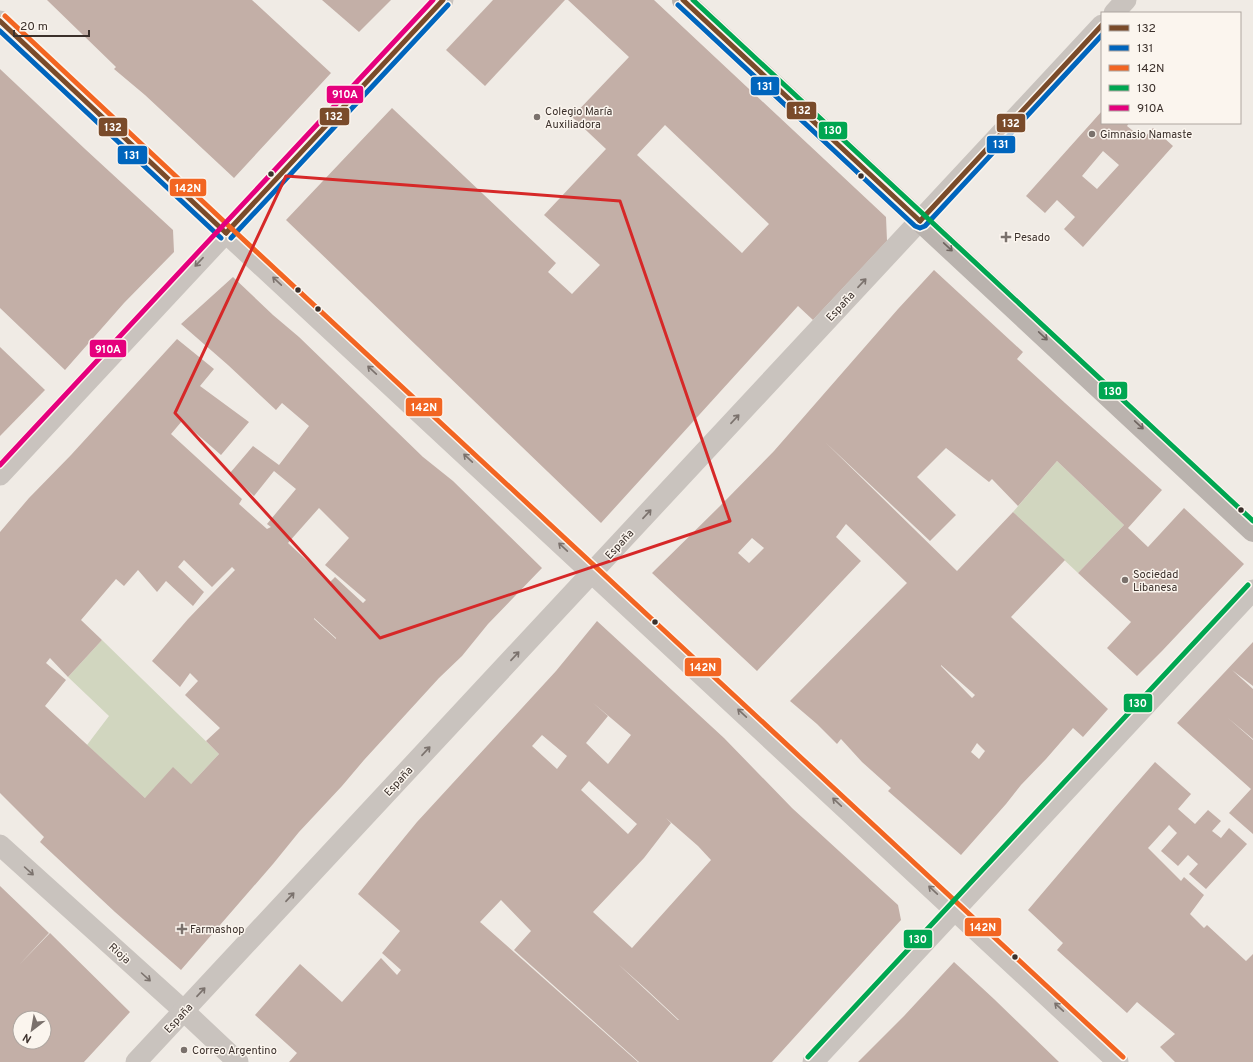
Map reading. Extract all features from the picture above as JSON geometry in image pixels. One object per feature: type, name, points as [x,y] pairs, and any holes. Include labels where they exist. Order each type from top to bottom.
[{"type":"main road","points":[[683,0],[1253,531]]},
{"type":"street","points":[[0,475],[443,0]]},
{"type":"street","points":[[1115,12],[1126,0]]},
{"type":"street","points":[[0,21],[591,573],[1118,1062]]},
{"type":"street","name":"España","points":[[136,1062],[1101,26]]},
{"type":"street","points":[[813,1062],[1253,590]]},
{"type":"street","name":"Rioja","points":[[0,845],[184,1011],[238,1062]]},
{"type":"highlighted area","points":[[286,176],[620,201],[730,521],[380,638],[175,413]]},
{"type":"green space","points":[[1057,461],[1124,525],[1078,573],[1013,512]]},
{"type":"green space","points":[[102,640],[219,754],[191,784],[145,798],[87,745],[109,716],[68,677]]},
{"type":"building","points":[[47,0],[252,0],[331,73],[234,178],[145,95],[114,69],[116,67]]},
{"type":"building","points":[[322,0],[391,0],[359,32]]},
{"type":"building","points":[[493,0],[565,0],[485,86],[446,50]]},
{"type":"building","points":[[568,0],[654,0],[886,217],[887,241],[813,320],[798,306],[601,523],[286,220],[392,108],[556,263],[548,272],[572,294],[600,265],[544,215],[606,149],[572,117],[629,57]],"holes":[[[665,125],[769,224],[742,253],[637,155]]]},
{"type":"building","points":[[0,69],[173,230],[174,252],[124,303],[65,370],[0,308]]},
{"type":"building","points":[[1101,112],[1101,124],[1128,124],[1127,126],[1143,139],[1153,128],[1173,146],[1083,247],[1064,229],[1075,217],[1057,200],[1045,213],[1026,196]],"holes":[[[1103,151],[1119,165],[1097,189],[1082,176]]]},
{"type":"building","points":[[934,270],[1023,352],[1017,359],[1162,490],[1128,528],[1148,547],[1184,508],[1244,564],[1137,676],[1107,648],[1131,622],[1078,573],[1124,525],[1057,461],[1018,506],[992,479],[989,482],[946,448],[917,477],[956,515],[930,541],[825,442],[957,571],[1013,512],[1065,560],[1011,617],[1108,709],[1083,737],[1073,728],[1021,785],[961,855],[888,791],[891,788],[862,762],[841,739],[837,744],[817,724],[790,701],[907,583],[846,524],[836,537],[861,561],[757,671],[652,573],[774,451]],"holes":[[[752,538],[764,548],[749,563],[738,553]],[[941,665],[975,695],[972,698]],[[977,743],[985,751],[979,759],[971,752]]]},
{"type":"building","points":[[233,277],[273,315],[299,337],[423,457],[453,481],[542,568],[488,624],[462,656],[439,678],[299,832],[181,970],[115,912],[40,842],[44,837],[0,793],[0,532],[29,498],[71,455],[177,339],[214,369],[200,386],[249,422],[221,455],[182,421],[171,434],[242,499],[239,504],[267,529],[271,527],[267,524],[296,489],[274,471],[254,496],[230,473],[253,446],[279,465],[309,426],[282,403],[276,410],[181,324]],"holes":[[[319,508],[349,538],[325,565],[366,600],[363,603],[335,577],[330,582],[288,543]],[[184,560],[212,587],[232,567],[235,570],[188,619],[152,661],[180,687],[190,673],[198,681],[185,695],[220,728],[206,741],[219,754],[191,784],[173,767],[145,798],[45,706],[66,680],[46,663],[50,658],[68,677],[102,640],[81,620],[116,579],[124,586],[138,570],[157,592],[166,581],[193,606],[204,592],[178,567]],[[314,618],[336,639],[314,619]]]},
{"type":"building","points":[[0,347],[45,390],[0,436]]},
{"type":"building","points":[[597,621],[724,738],[792,808],[898,905],[901,920],[772,1062],[639,1062],[514,950],[531,931],[501,900],[480,922],[638,1062],[289,1062],[297,1053],[255,1015],[300,964],[342,1002],[381,958],[397,975],[401,970],[382,953],[400,931],[358,894],[417,822],[556,671]],"holes":[[[592,702],[631,735],[608,764],[586,743],[608,716]],[[542,735],[567,756],[557,769],[532,746]],[[589,781],[637,824],[628,834],[581,790]],[[666,818],[698,846],[711,860],[632,948],[593,912],[644,858],[671,823]],[[618,964],[646,989],[678,1020]]]},
{"type":"building","points":[[1253,642],[1253,686],[1232,670],[1253,689],[1253,739],[1228,718],[1253,740],[1253,834],[1229,813],[1251,789],[1177,723]]},
{"type":"building","points":[[1155,762],[1191,794],[1178,809],[1195,824],[1208,810],[1221,821],[1212,831],[1221,838],[1229,828],[1247,844],[1206,889],[1189,874],[1198,864],[1188,855],[1178,866],[1161,851],[1177,833],[1169,825],[1148,848],[1181,881],[1184,877],[1204,895],[1190,914],[1204,928],[1207,925],[1246,961],[1253,954],[1253,1062],[1175,1062],[1160,1047],[1175,1034],[1137,1002],[1127,1013],[1057,950],[1063,943],[1028,910]]},
{"type":"building","points":[[0,886],[49,933],[19,965],[50,933],[130,1012],[84,1062],[0,1062]]},
{"type":"building","points":[[954,962],[1059,1062],[858,1062],[904,1016]]},
{"type":"transit line","name":"910A","points":[[0,465],[433,0]]},
{"type":"transit line","name":"132","points":[[226,233],[443,0]]},
{"type":"transit line","name":"132","points":[[683,0],[920,221]]},
{"type":"transit line","name":"130","points":[[693,0],[1253,521]]},
{"type":"transit line","name":"131","points":[[231,238],[448,5]]},
{"type":"transit line","name":"131","points":[[678,5],[915,226],[920,228],[925,226],[1101,36]]},
{"type":"transit line","name":"142N","points":[[5,16],[1123,1057]]},
{"type":"transit line","name":"132","points":[[0,21],[226,233]]},
{"type":"transit line","name":"132","points":[[920,221],[1101,26]]},
{"type":"transit line","name":"131","points":[[0,31],[221,238]]},
{"type":"transit line","name":"130","points":[[808,1057],[1248,585]]},
{"type":"place","name":"Colegio María Auxiliadora","points":[[537,117]]},
{"type":"place","name":"Gimnasio Namaste","points":[[1092,134]]},
{"type":"place","name":"Pesado","points":[[1006,237]]},
{"type":"place","name":"Sociedad Libanesa","points":[[1125,580]]},
{"type":"place","name":"Farmashop","points":[[182,929]]},
{"type":"place","name":"Correo Argentino","points":[[184,1050]]}]
